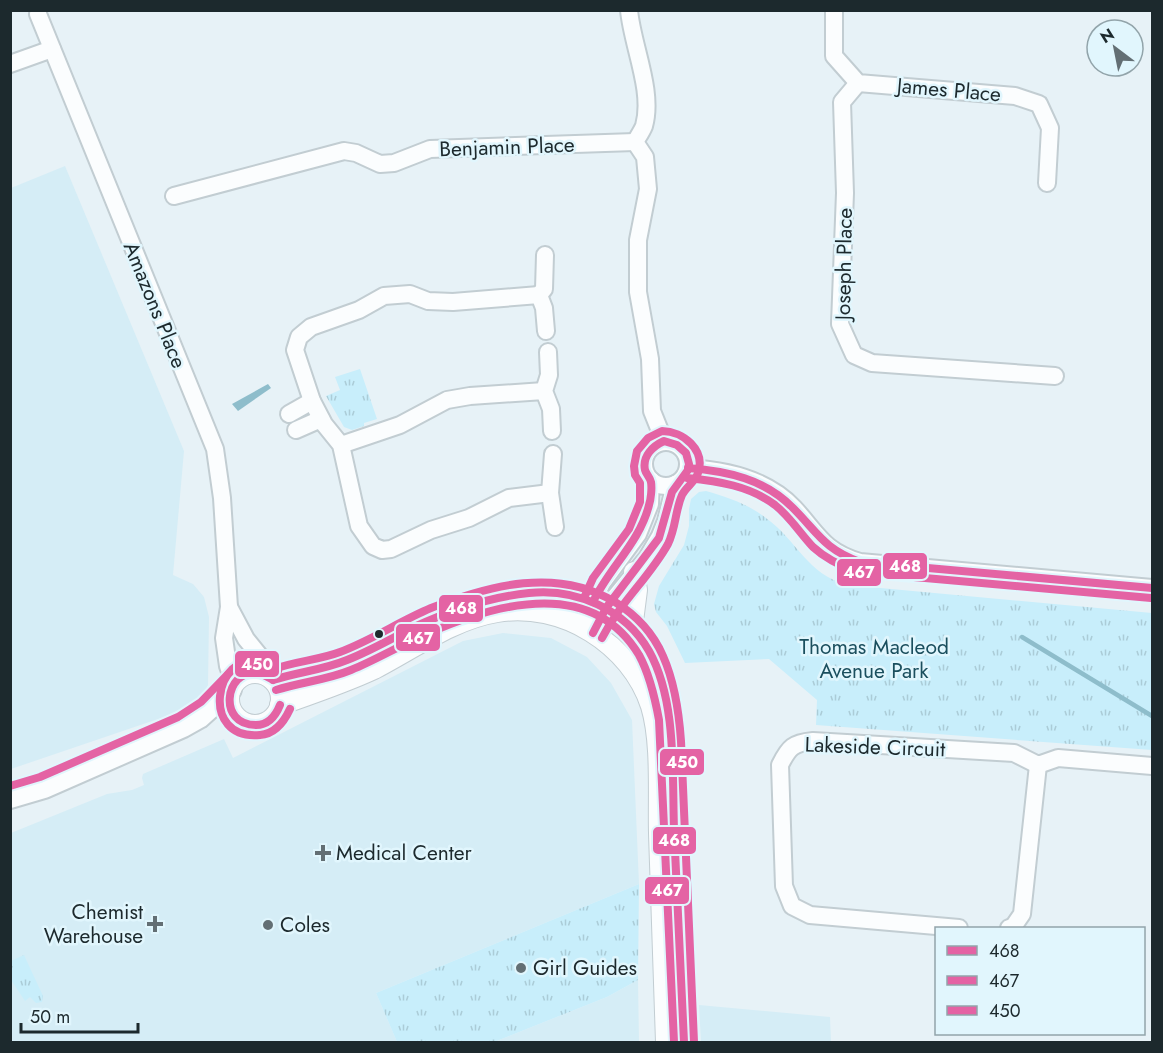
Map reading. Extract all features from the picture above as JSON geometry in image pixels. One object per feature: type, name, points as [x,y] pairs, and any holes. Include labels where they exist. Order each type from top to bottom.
[{"type":"highway","points":[[10,797],[62,779],[183,726],[199,717],[232,686]]},
{"type":"main road","points":[[632,629],[637,590],[634,572]]},
{"type":"main road","points":[[271,679],[334,666],[421,624],[501,598],[545,592],[563,593],[600,605],[632,629],[648,649],[655,664],[669,719],[684,1042]]},
{"type":"main road","points":[[280,705],[371,670],[439,634],[482,615],[515,610],[554,616],[587,629],[611,646],[632,669],[645,691],[654,720],[666,1042]]},
{"type":"main road","points":[[246,674],[262,674],[271,679],[278,687],[280,705],[273,718],[267,723],[251,725],[244,723],[232,712],[228,696],[232,686],[246,674]]},
{"type":"street","points":[[629,10],[641,62],[646,108],[644,127],[635,142],[645,157],[648,189],[638,240],[638,292],[650,359],[652,411],[664,441]]},
{"type":"street","points":[[834,10],[834,56],[858,83]]},
{"type":"street","name":"Amazons Place","points":[[38,14],[215,449],[222,498],[229,607],[224,638],[232,686]]},
{"type":"street","points":[[10,64],[52,49]]},
{"type":"street","name":"James Place","points":[[858,83],[1015,96],[1039,104],[1050,128],[1047,183]]},
{"type":"street","name":"Joseph Place","points":[[858,83],[842,102],[845,193],[840,324],[854,355],[872,363],[1055,376]]},
{"type":"street","name":"Benjamin Place","points":[[174,196],[344,151],[356,153],[380,164],[394,164],[430,149],[635,142]]},
{"type":"street","points":[[545,255],[544,289],[539,295],[453,302],[428,301],[410,294],[384,296],[359,310],[311,327],[299,337],[295,351],[312,401],[321,419],[341,445],[359,526],[373,546],[382,550],[391,549],[432,530],[469,518],[509,498],[550,493]]},
{"type":"street","points":[[539,295],[544,308],[546,332]]},
{"type":"street","points":[[548,352],[549,375],[544,391],[551,409],[552,431]]},
{"type":"street","points":[[341,445],[400,426],[447,400],[470,396],[544,391]]},
{"type":"street","points":[[289,414],[312,401]]},
{"type":"street","points":[[296,430],[321,419]]},
{"type":"street","points":[[664,441],[672,442],[683,448],[687,454],[688,468],[685,476],[675,484],[662,485],[651,480],[645,471],[646,454],[651,448],[664,441]]},
{"type":"street","points":[[553,453],[550,493],[555,527]]},
{"type":"street","points":[[688,468],[734,475],[770,489],[793,507],[829,548],[860,561],[1152,588]]},
{"type":"street","points":[[600,605],[602,583],[638,534],[650,504],[651,480]]},
{"type":"street","points":[[587,629],[600,605],[634,572],[660,536],[675,484]]},
{"type":"street","name":"Amazons Place","points":[[229,607],[246,639],[263,660],[271,679]]},
{"type":"street","name":"Lakeside Circuit","points":[[948,927],[810,915],[792,906],[784,886],[780,765],[787,750],[798,743],[813,741],[1014,753],[1038,765]]},
{"type":"street","points":[[1013,927],[1022,914],[1038,765],[1058,758],[1152,766]]},
{"type":"shaded area","points":[[65,166],[184,451],[173,575],[193,584],[204,597],[209,617],[208,685],[203,695],[194,703],[161,718],[11,769],[11,188]]},
{"type":"shaded area","points":[[268,384],[271,388],[238,411],[232,404]]},
{"type":"shaded area","points":[[503,633],[551,638],[587,657],[611,683],[632,720],[639,884],[376,993],[397,1042],[11,1042],[11,833],[107,794],[132,790],[144,785],[143,774],[224,739],[233,758],[463,641]]},
{"type":"shaded area","points":[[638,980],[639,1042],[494,1042],[607,997]]},
{"type":"shaded area","points":[[699,1005],[830,1017],[831,1042],[701,1042]]},
{"type":"green space","points":[[360,369],[377,419],[352,430],[344,427],[326,396],[340,390],[335,377]]},
{"type":"green space","name":"Thomas Macleod Avenue Park","points":[[706,491],[759,513],[777,527],[812,565],[834,580],[848,585],[1152,613],[1152,750],[816,725],[817,700],[769,659],[685,663],[667,626],[656,612],[654,604],[659,586],[684,545],[689,526],[691,499],[699,492]]},
{"type":"green space","points":[[639,884],[638,980],[607,997],[494,1042],[397,1042],[376,993]]},
{"type":"green space","points":[[24,955],[43,996],[42,1002],[36,1003],[30,997],[25,1001],[11,980],[11,961]]},
{"type":"waterway","points":[[1022,637],[1152,716]]},
{"type":"transit line","name":"467","points":[[584,598],[593,578],[629,529],[640,502],[640,483],[635,475],[634,466],[637,451],[648,438],[662,431],[685,438],[691,443],[699,457],[698,473],[682,495],[668,544],[618,612],[602,638]]},
{"type":"transit line","name":"468","points":[[593,602],[632,543],[645,518],[651,490],[650,480],[645,470],[647,456],[652,449],[664,441],[677,445],[686,453],[688,470],[672,492],[659,538],[606,608],[593,633]]},
{"type":"transit line","name":"468","points":[[688,468],[717,471],[758,483],[782,498],[830,546],[860,562],[1152,588]]},
{"type":"transit line","name":"467","points":[[687,478],[733,486],[755,493],[775,505],[818,551],[834,562],[857,572],[1151,598]]},
{"type":"transit line","name":"450","points":[[10,786],[40,777],[178,717],[201,702],[232,670],[242,664],[263,664],[274,669],[332,655],[431,608],[476,592],[500,587],[547,582],[593,591],[623,607],[643,625],[654,640],[667,666],[678,708],[694,1042]]},
{"type":"transit line","name":"468","points":[[273,680],[338,663],[440,616],[484,601],[514,595],[547,592],[581,598],[598,604],[627,624],[649,651],[658,671],[669,715],[673,761],[684,1042]]},
{"type":"transit line","name":"467","points":[[276,690],[342,673],[456,622],[513,606],[542,604],[570,606],[596,614],[619,630],[643,663],[652,687],[659,720],[674,1042]]},
{"type":"transit line","name":"467","points":[[278,671],[261,662],[245,662],[232,669],[224,681],[220,696],[221,711],[228,724],[241,733],[260,735],[278,726],[290,709]]},
{"type":"transit line","name":"468","points":[[273,680],[258,673],[246,674],[237,680],[232,688],[231,708],[235,716],[244,723],[261,725],[271,719],[280,705]]},
{"type":"place","name":"Medical Center","points":[[323,853]]},
{"type":"place","name":"Chemist Warehouse","points":[[155,924]]},
{"type":"place","name":"Coles","points":[[268,925]]},
{"type":"place","name":"Girl Guides","points":[[521,968]]}]
